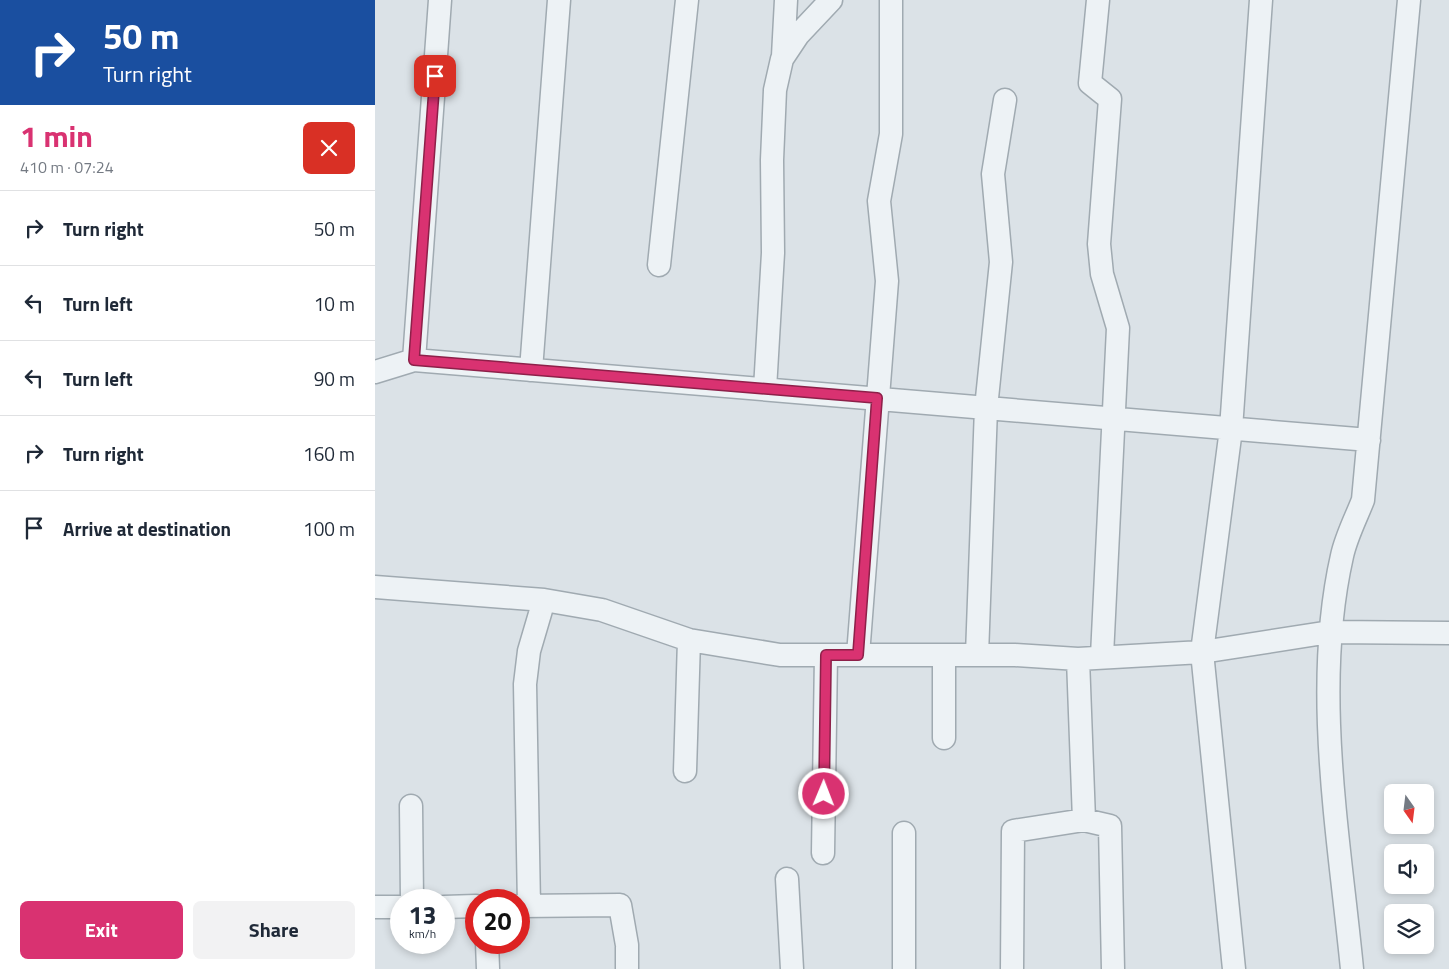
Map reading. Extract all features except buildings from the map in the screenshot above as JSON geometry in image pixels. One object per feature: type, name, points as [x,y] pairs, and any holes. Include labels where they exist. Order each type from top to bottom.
[{"type":"street","points":[[414,360],[441,0]]},
{"type":"street","points":[[531,370],[559,0]]},
{"type":"street","points":[[659,265],[687,0]]},
{"type":"street","points":[[765,389],[773,253],[772,160],[775,90],[782,59],[786,0]]},
{"type":"street","points":[[782,59],[798,35],[831,0]]},
{"type":"street","points":[[858,655],[887,281],[879,201],[891,134],[891,0]]},
{"type":"street","points":[[1097,0],[1090,83],[1110,100],[1099,244],[1102,274],[1118,328],[1102,656]]},
{"type":"street","points":[[1234,969],[1202,652],[1231,428],[1261,0]]},
{"type":"street","points":[[1352,969],[1328,743],[1330,632],[1342,555],[1363,500],[1409,0]]},
{"type":"street","points":[[977,655],[986,408],[1001,262],[993,174],[1005,100]]},
{"type":"street","points":[[375,372],[414,360],[1369,440]]},
{"type":"street","points":[[375,587],[543,600],[602,610],[689,640],[780,655],[977,655],[1079,659],[1102,656],[1202,652],[1330,632],[1449,633]]},
{"type":"street","points":[[524,889],[525,684],[529,651],[543,600]]},
{"type":"street","points":[[685,771],[689,640]]},
{"type":"street","points":[[823,853],[826,655]]},
{"type":"street","points":[[944,655],[944,738]]},
{"type":"street","points":[[1079,659],[1084,820]]},
{"type":"street","points":[[411,806],[412,889]]},
{"type":"street","points":[[1012,969],[1013,831],[1084,820],[1110,826],[1113,969]]},
{"type":"street","points":[[904,833],[904,969]]},
{"type":"street","points":[[787,879],[792,969]]},
{"type":"street","points":[[530,906],[620,906],[627,945],[627,969]]},
{"type":"street","points":[[375,907],[390,907]]},
{"type":"street","points":[[487,954],[488,969]]},
{"type":"route","points":[[435,76],[414,360],[877,398],[858,655],[826,655],[824,794]]}]
